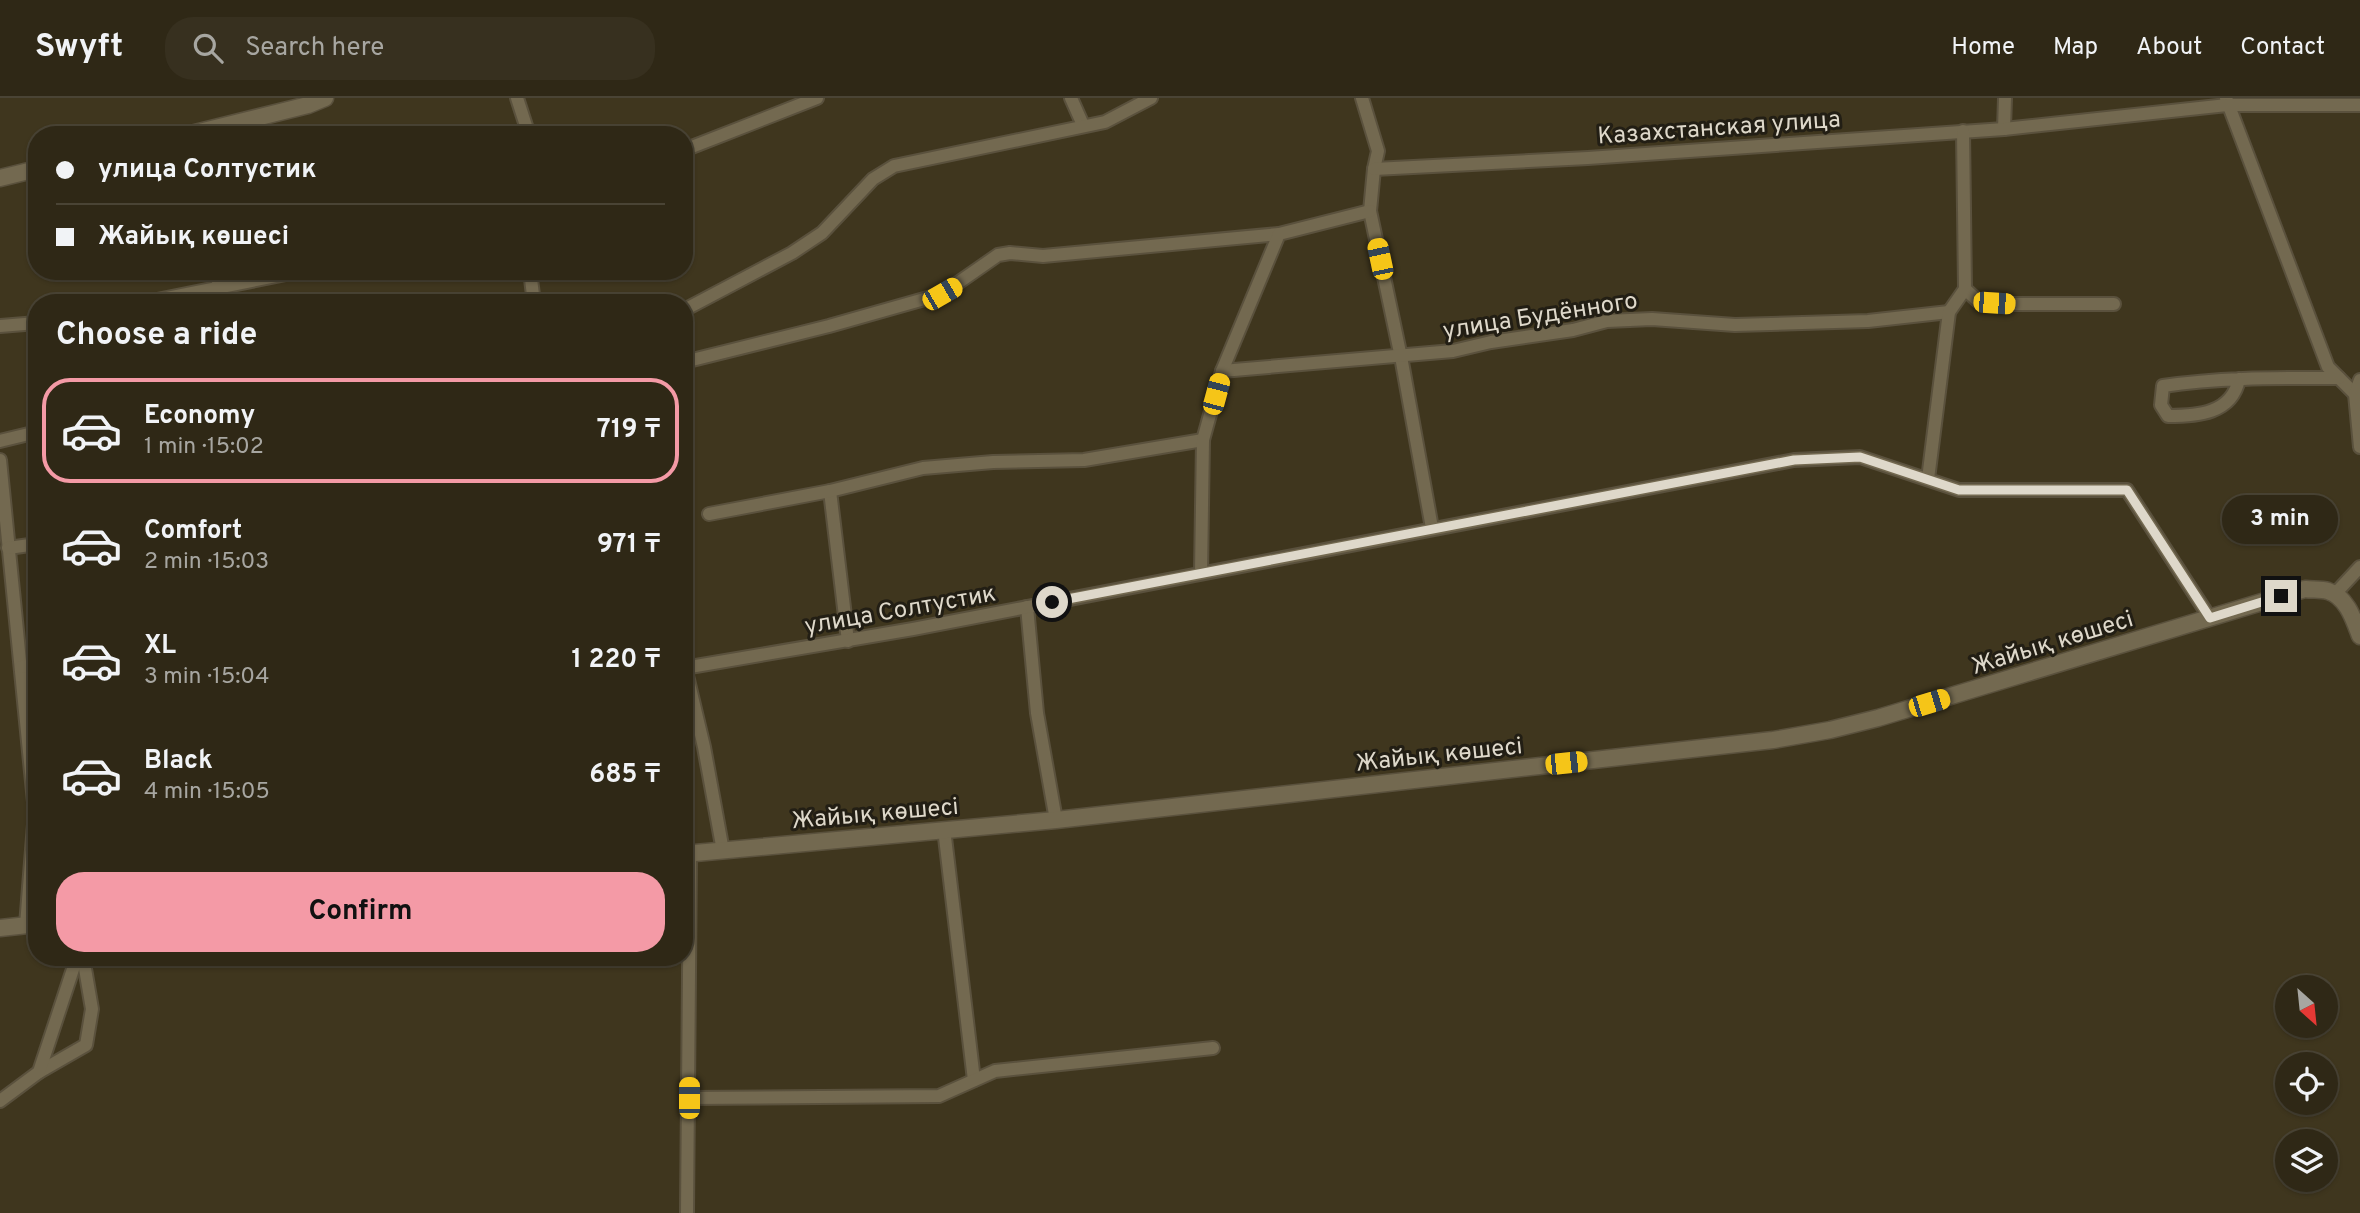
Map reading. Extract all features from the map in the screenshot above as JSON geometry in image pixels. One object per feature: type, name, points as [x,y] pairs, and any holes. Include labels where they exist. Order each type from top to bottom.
[{"type":"street","points":[[223,126],[308,105],[325,98]]},
{"type":"street","points":[[517,98],[526,126]]},
{"type":"street","points":[[693,146],[817,98]]},
{"type":"street","points":[[1070,98],[1083,125]]},
{"type":"street","points":[[693,305],[784,258],[822,233],[873,179],[894,166],[1105,122],[1151,98]]},
{"type":"street","points":[[1362,98],[1378,151],[1370,211],[1401,357],[1432,528]]},
{"type":"street","points":[[2004,128],[2005,98]]},
{"type":"street","points":[[2227,102],[2328,367],[2339,378]]},
{"type":"street","name":"Казахстанская улица","points":[[1374,169],[1602,157],[2004,128],[2227,102],[2360,105]]},
{"type":"street","points":[[1928,479],[1949,312],[1965,289],[1963,131]]},
{"type":"street","points":[[0,178],[28,171]]},
{"type":"street","points":[[693,360],[942,294],[998,255],[1010,253],[1043,256],[1279,234],[1370,211]]},
{"type":"street","points":[[1201,573],[1203,440],[1222,372],[1279,234]]},
{"type":"street","points":[[218,280],[220,294]]},
{"type":"street","points":[[183,294],[252,280]]},
{"type":"street","points":[[1965,289],[1978,301],[2011,304],[2114,304]]},
{"type":"street","name":"улица Будённого","points":[[1222,372],[1454,351],[1491,342],[1573,330],[1607,321],[1652,319],[1735,325],[1868,321],[1949,312]]},
{"type":"street","points":[[0,326],[28,324]]},
{"type":"street","points":[[2239,379],[2230,399],[2220,409],[2188,416],[2168,416],[2161,405],[2163,386],[2239,379],[2339,378],[2358,385],[2360,447]]},
{"type":"street","points":[[0,441],[28,434]]},
{"type":"street","points":[[709,514],[830,491],[923,468],[993,461],[1084,460],[1203,440]]},
{"type":"street","name":"улица Солтустик","points":[[693,667],[848,641],[1794,460],[1860,457],[1959,490],[2127,490],[2210,618]]},
{"type":"street","points":[[0,460],[28,735]]},
{"type":"street","points":[[830,491],[848,641]]},
{"type":"street","points":[[8,548],[28,545]]},
{"type":"street","points":[[2360,567],[2334,595],[2342,600],[2353,615],[2360,636]]},
{"type":"street","name":"Жайық көшесі","points":[[693,854],[1056,820],[1746,743],[1830,730],[1878,718],[2305,589],[2328,591],[2334,595]]},
{"type":"street","points":[[1027,607],[1037,713],[1056,820]]},
{"type":"street","points":[[21,667],[28,666]]},
{"type":"street","points":[[693,701],[723,851]]},
{"type":"street","points":[[944,829],[974,1080]]},
{"type":"street","points":[[0,928],[28,925]]},
{"type":"street","points":[[39,1072],[74,966]]},
{"type":"street","points":[[0,1101],[39,1072],[86,1045],[92,1009],[85,966]]},
{"type":"street","points":[[687,1213],[688,966]]},
{"type":"street","points":[[689,1098],[939,1096],[995,1071],[1213,1048]]},
{"type":"route","points":[[1052,602],[1794,460],[1860,457],[1959,490],[2127,490],[2210,618],[2281,596]]}]
